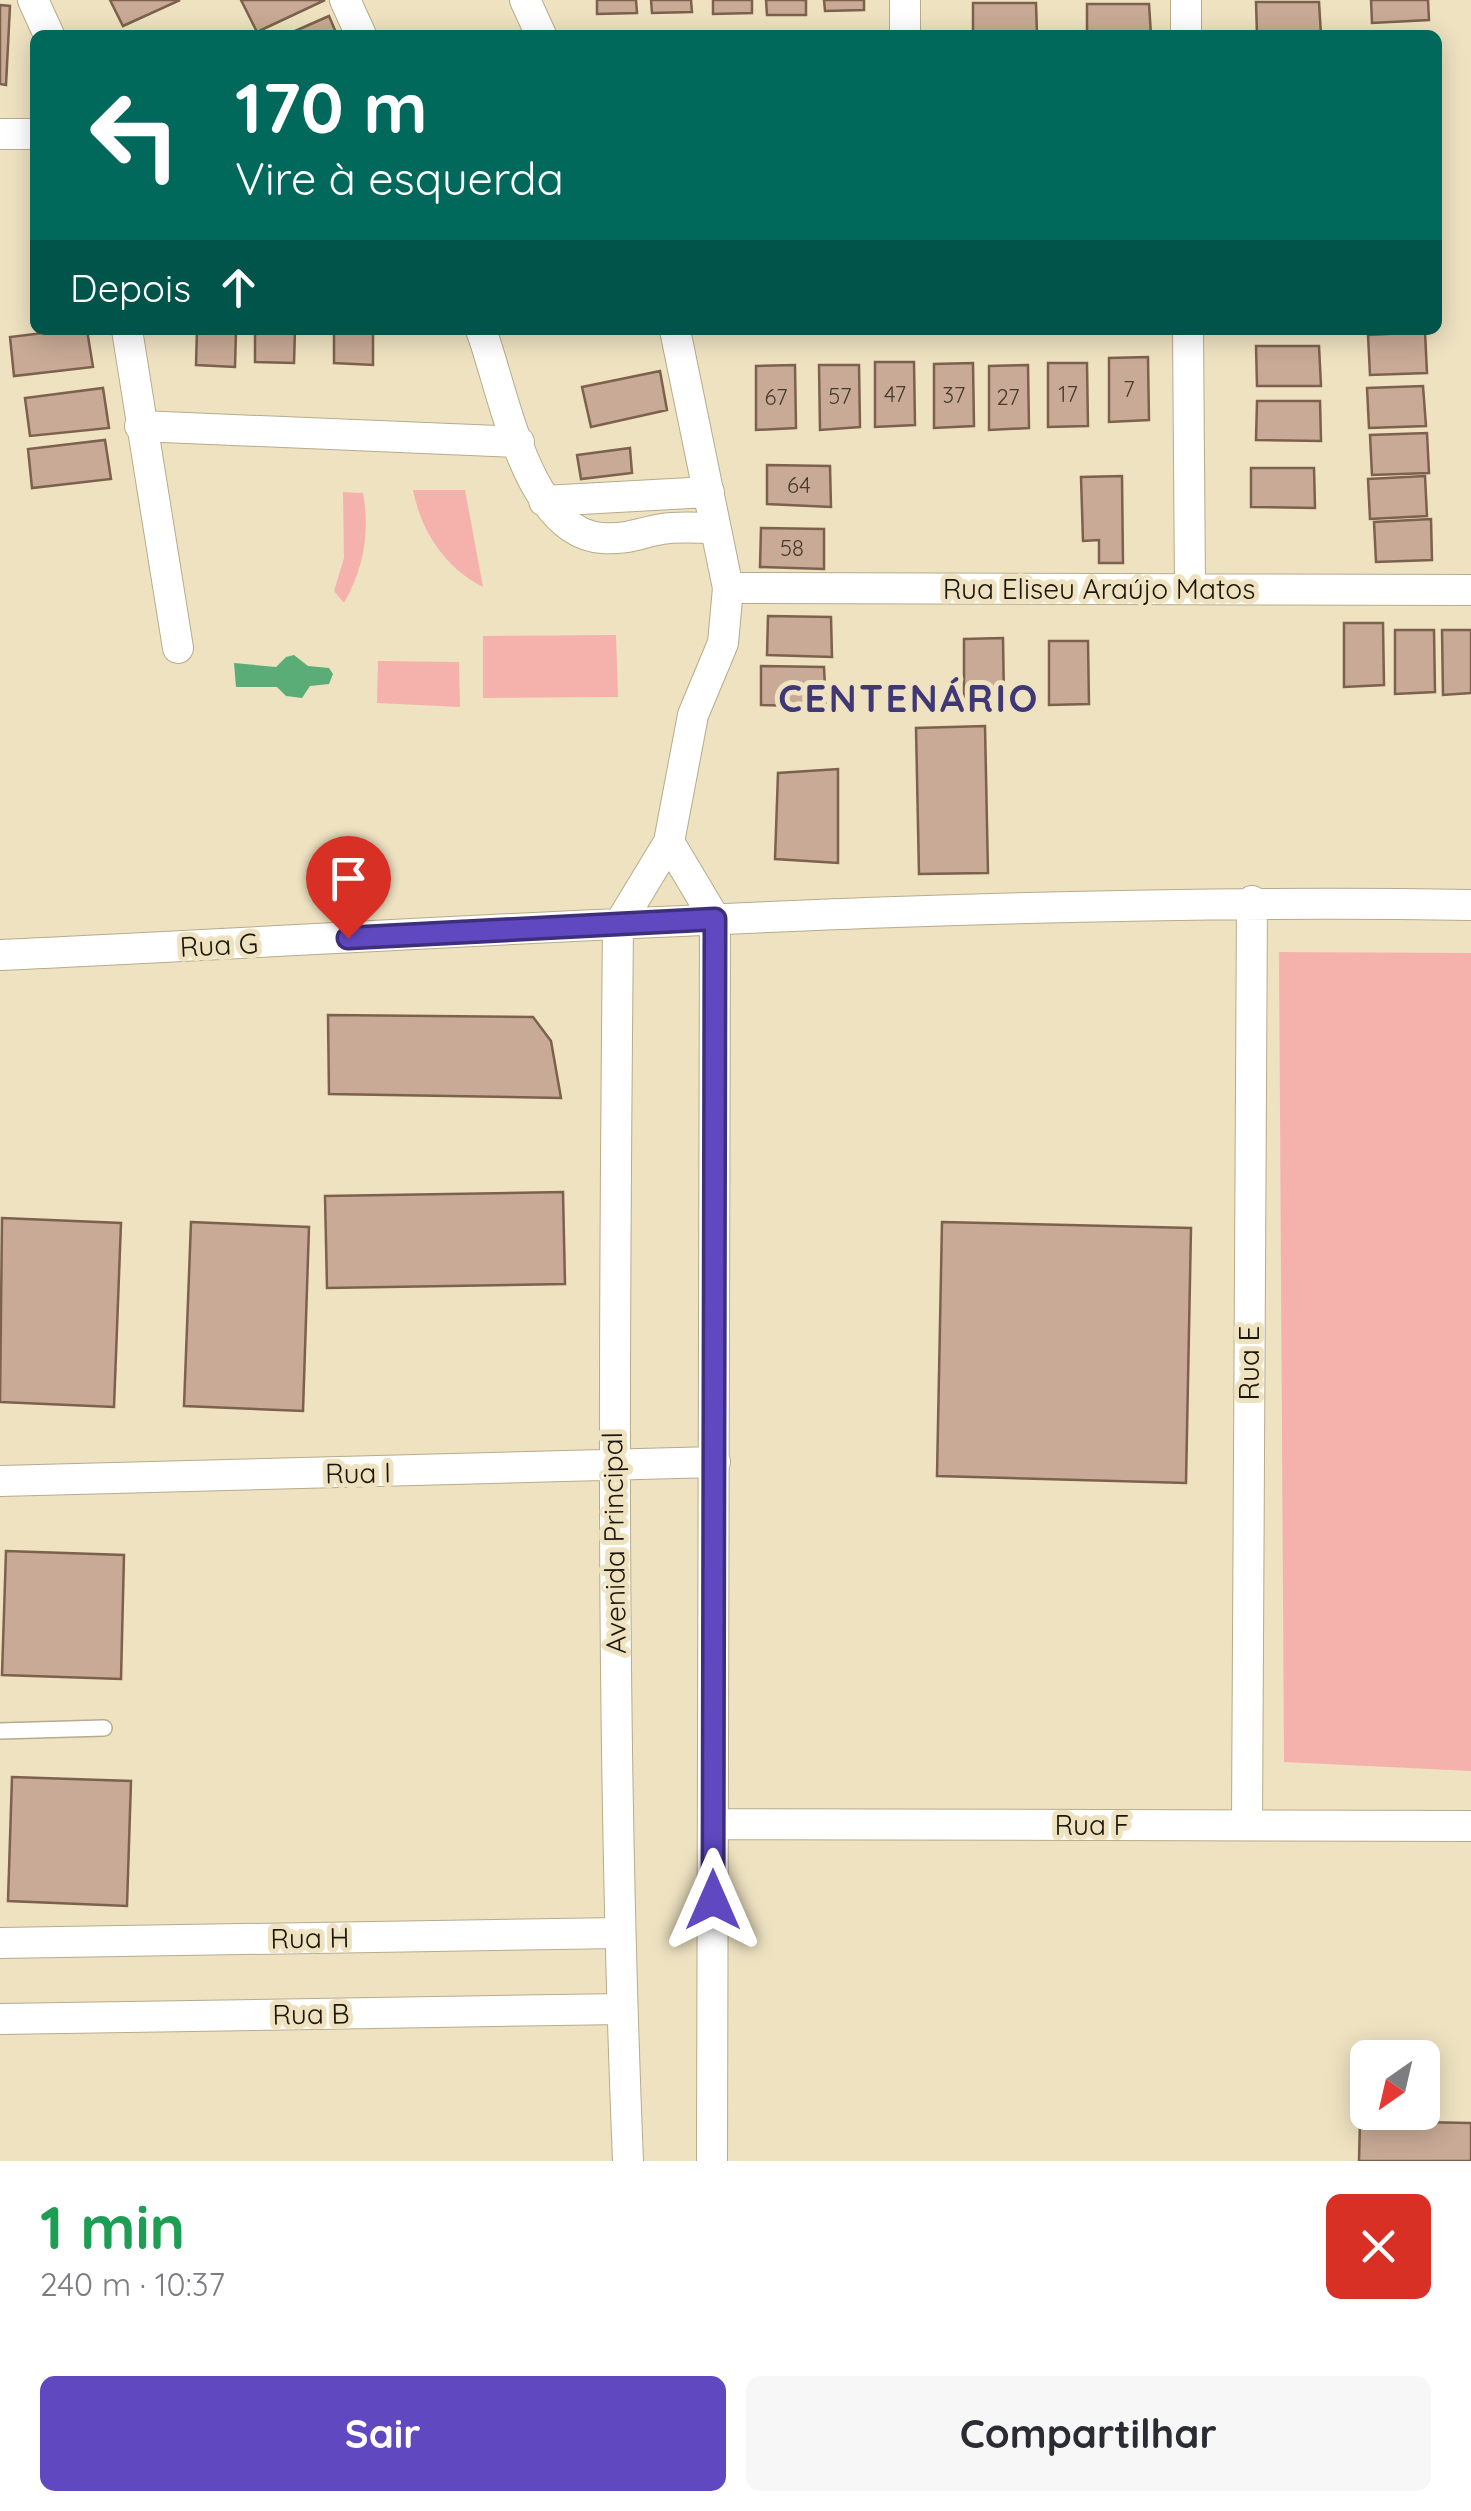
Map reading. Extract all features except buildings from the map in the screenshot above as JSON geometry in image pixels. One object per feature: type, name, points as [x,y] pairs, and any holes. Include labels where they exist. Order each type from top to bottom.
[{"type":"street","points":[[33,0],[47,30]]},
{"type":"street","points":[[345,0],[359,30]]},
{"type":"street","points":[[525,0],[539,30]]},
{"type":"street","points":[[905,0],[905,30]]},
{"type":"street","points":[[1186,0],[1186,30]]},
{"type":"street","points":[[0,134],[30,134]]},
{"type":"street","points":[[128,335],[178,648]]},
{"type":"street","points":[[483,335],[533,482],[565,525],[598,538],[636,538],[661,529],[716,528]]},
{"type":"street","points":[[618,926],[669,842],[692,715],[723,643],[728,588],[677,335]]},
{"type":"street","points":[[1188,335],[1190,588]]},
{"type":"street","points":[[140,426],[519,442]]},
{"type":"street","points":[[544,501],[709,492]]},
{"type":"street","name":"Rua Eliseu Araújo Matos","points":[[728,588],[1471,590]]},
{"type":"street","points":[[669,842],[715,919],[712,2161]]},
{"type":"street","name":"Rua G","points":[[0,955],[715,919],[1252,901],[1471,905]]},
{"type":"street","name":"Rua E","points":[[1246,1826],[1252,901]]},
{"type":"street","name":"Avenida Principal","points":[[618,926],[612,1467],[619,1933],[628,2161]]},
{"type":"street","name":"Rua I","points":[[0,1481],[716,1462]]},
{"type":"street","name":"Rua F","points":[[714,1824],[1471,1826]]},
{"type":"street","name":"Rua H","points":[[0,1942],[619,1933]]},
{"type":"street","name":"Rua B","points":[[0,2019],[622,2008]]},
{"type":"lane","points":[[0,1731],[104,1728]]},
{"type":"shaded area","points":[[413,490],[465,490],[483,587],[457,570],[437,547],[422,520]]},
{"type":"shaded area","points":[[343,492],[363,493],[366,522],[361,563],[344,603],[334,591],[344,558]]},
{"type":"shaded area","points":[[616,635],[618,697],[483,698],[483,636]]},
{"type":"shaded area","points":[[294,655],[308,666],[329,668],[333,674],[329,684],[310,686],[302,698],[286,696],[277,687],[236,687],[234,663],[276,667]]},
{"type":"shaded area","points":[[378,661],[459,662],[460,707],[377,703]]},
{"type":"shaded area","points":[[1279,952],[1471,953],[1471,1771],[1284,1762]]},
{"type":"district","name":"CENTENÁRIO","points":[[909,699]]},
{"type":"route","points":[[348,938],[715,919],[713,1900]]}]
